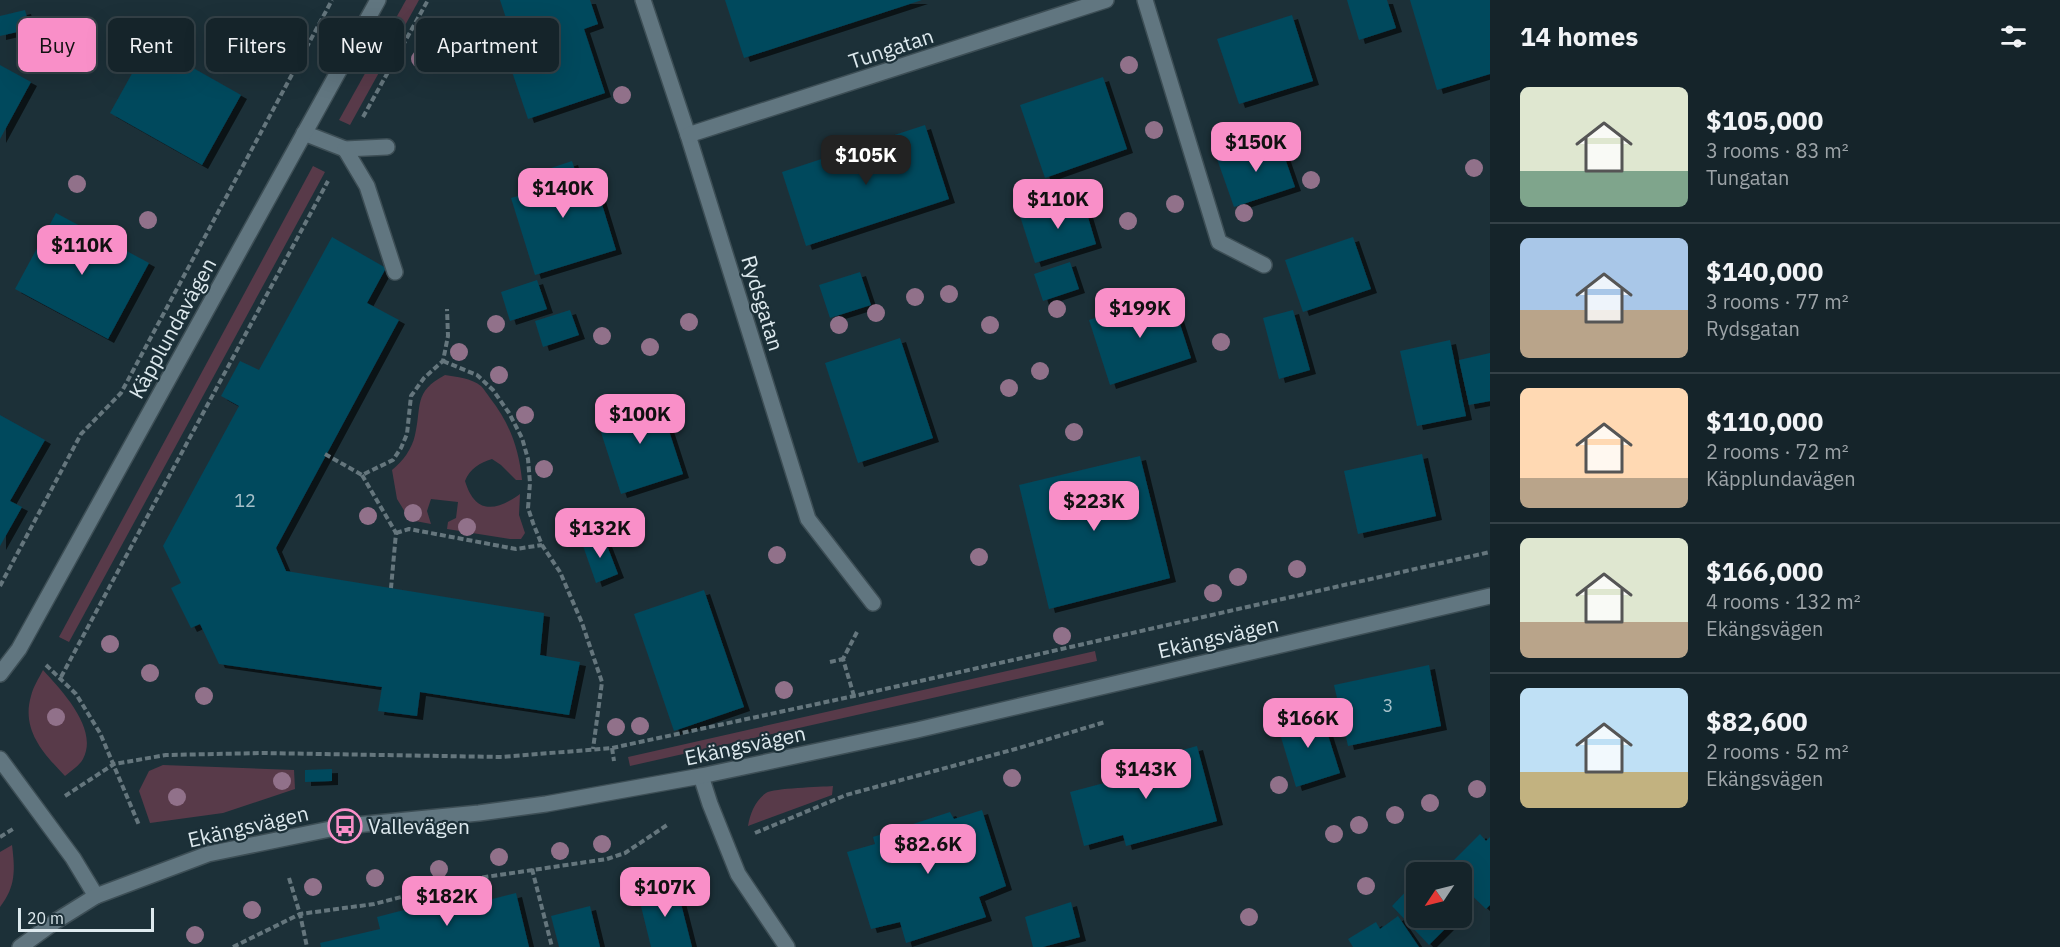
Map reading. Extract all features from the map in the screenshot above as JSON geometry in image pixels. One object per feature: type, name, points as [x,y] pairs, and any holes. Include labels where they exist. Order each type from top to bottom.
[{"type":"street","name":"Käpplundavägen","points":[[0,674],[19,649],[378,0]]},
{"type":"street","name":"Rydsgatan","points":[[643,0],[688,135],[808,519],[873,603]]},
{"type":"street","name":"Tungatan","points":[[688,135],[1106,0]]},
{"type":"street","points":[[1145,0],[1219,242],[1264,265]]},
{"type":"street","points":[[304,133],[345,149],[387,147]]},
{"type":"street","points":[[345,149],[367,186],[395,272]]},
{"type":"street","name":"Ekängsvägen","points":[[20,947],[96,896],[208,854],[333,828],[546,804],[701,776],[917,730],[1490,596]]},
{"type":"street","points":[[0,759],[60,840],[96,896]]},
{"type":"street","points":[[701,776],[738,874],[787,947]]},
{"type":"path","points":[[0,586],[81,434],[121,393],[332,0]]},
{"type":"path","points":[[61,677],[345,149],[428,0]]},
{"type":"path","points":[[362,475],[393,460],[401,448],[407,434],[411,396],[424,378],[443,361],[448,336],[447,309]]},
{"type":"path","points":[[443,361],[477,375],[493,390],[509,413],[522,438],[529,467],[528,508],[532,523],[560,572],[582,623],[602,682],[593,749]]},
{"type":"path","points":[[325,454],[362,475],[396,532],[391,588]]},
{"type":"path","points":[[396,532],[409,529],[516,549],[542,544]]},
{"type":"path","points":[[77,788],[114,764],[166,755],[262,753],[502,757],[612,747],[854,696],[1490,552]]},
{"type":"path","points":[[854,696],[843,659],[873,603]]},
{"type":"path","points":[[830,662],[843,659]]},
{"type":"path","points":[[45,664],[76,694],[100,733],[140,825]]},
{"type":"path","points":[[746,836],[846,795],[1108,721]]},
{"type":"path","points":[[233,947],[300,914],[374,904],[472,879],[607,859],[625,853],[668,825]]},
{"type":"path","points":[[0,837],[8,832]]},
{"type":"path","points":[[532,870],[552,947]]},
{"type":"path","points":[[289,879],[307,947]]},
{"type":"shaded area","points":[[406,0],[419,0],[404,27],[404,18],[396,18]]},
{"type":"shaded area","points":[[366,72],[379,72],[350,125],[339,120]]},
{"type":"shaded area","points":[[313,166],[325,172],[69,642],[59,637]]},
{"type":"shaded area","points":[[445,375],[459,377],[481,386],[508,426],[516,446],[522,480],[516,480],[492,459],[476,467],[465,481],[474,499],[487,507],[502,504],[520,494],[519,515],[525,533],[521,539],[447,529],[448,522],[456,518],[458,502],[431,499],[427,511],[431,524],[410,520],[397,499],[392,470],[412,445],[423,394],[428,387]]},
{"type":"shaded area","points":[[1095,651],[1097,661],[630,766],[628,757]]},
{"type":"shaded area","points":[[43,670],[76,711],[86,735],[87,747],[83,759],[65,776],[42,750],[29,720],[32,693]]},
{"type":"shaded area","points":[[163,765],[294,770],[295,789],[223,813],[150,823],[139,791],[149,771]]},
{"type":"shaded area","points":[[833,786],[832,795],[748,826],[754,808],[766,793]]},
{"type":"shaded area","points":[[12,845],[14,862],[12,885],[0,907],[0,852]]},
{"type":"building","points":[[500,0],[590,0],[598,24],[584,29],[605,93],[528,119],[512,72],[559,72],[559,18],[506,18]]},
{"type":"building","points":[[725,0],[922,0],[744,58]]},
{"type":"building","points":[[1347,0],[1387,0],[1396,28],[1359,40]]},
{"type":"building","points":[[1410,0],[1490,0],[1490,74],[1437,90]]},
{"type":"building","points":[[25,10],[27,18],[18,18],[18,32],[0,36],[0,16]]},
{"type":"building","points":[[1292,15],[1313,81],[1239,104],[1217,39]]},
{"type":"building","points":[[0,65],[31,82],[0,139]]},
{"type":"building","points":[[194,68],[241,95],[202,165],[110,113],[133,72],[194,72]]},
{"type":"building","points":[[1103,77],[1127,149],[1045,178],[1020,105]]},
{"type":"building","points":[[925,125],[949,199],[806,246],[782,172]]},
{"type":"building","points":[[1278,138],[1295,187],[1234,207],[1217,159]]},
{"type":"building","points":[[572,161],[578,180],[593,175],[616,250],[535,275],[511,198],[535,191],[530,175]]},
{"type":"building","points":[[1082,197],[1096,244],[1035,263],[1020,216]]},
{"type":"building","points":[[56,213],[149,263],[108,339],[15,289]]},
{"type":"building","points":[[332,237],[386,268],[367,303],[399,320],[276,548],[286,571],[544,613],[540,655],[580,662],[569,715],[420,692],[417,716],[378,711],[382,687],[219,664],[200,624],[191,628],[171,588],[181,583],[163,546],[239,406],[221,396],[240,361],[259,370]]},
{"type":"building","points":[[1353,237],[1371,289],[1303,312],[1285,260]]},
{"type":"building","points":[[1070,262],[1079,289],[1043,301],[1034,274]]},
{"type":"building","points":[[860,272],[871,305],[830,318],[819,285]]},
{"type":"building","points":[[537,280],[547,309],[510,321],[501,292]]},
{"type":"building","points":[[1170,293],[1191,358],[1110,385],[1089,320]]},
{"type":"building","points":[[570,310],[579,335],[543,347],[535,321]]},
{"type":"building","points":[[1293,310],[1310,370],[1279,379],[1263,318]]},
{"type":"building","points":[[900,338],[933,438],[858,463],[825,363]]},
{"type":"building","points":[[1450,340],[1466,416],[1417,426],[1400,351]]},
{"type":"building","points":[[1490,353],[1490,401],[1469,405],[1459,360]]},
{"type":"building","points":[[658,397],[683,474],[621,494],[596,417]]},
{"type":"building","points":[[0,415],[45,440],[10,501],[22,507],[0,546]]},
{"type":"building","points":[[1422,454],[1436,516],[1358,534],[1344,471]]},
{"type":"building","points":[[1140,456],[1170,578],[1049,609],[1019,485]]},
{"type":"building","points":[[603,535],[618,574],[596,583],[582,543]]},
{"type":"building","points":[[704,590],[744,707],[674,731],[634,614]]},
{"type":"building","points":[[1429,665],[1441,726],[1348,746],[1334,685]]},
{"type":"building","points":[[1320,710],[1340,773],[1296,787],[1277,724]]},
{"type":"building","points":[[1197,746],[1217,821],[1126,846],[1123,835],[1084,846],[1070,792],[1108,782],[1106,771]]},
{"type":"building","points":[[332,769],[332,781],[305,782],[305,770]]},
{"type":"building","points":[[982,810],[1006,886],[979,897],[986,917],[906,943],[900,922],[871,929],[847,852],[875,844],[873,837],[950,812],[954,819]]},
{"type":"building","points":[[1480,834],[1486,841],[1490,837],[1490,905],[1486,909],[1472,896],[1472,862],[1452,862]]},
{"type":"building","points":[[676,884],[692,947],[651,947],[638,894]]},
{"type":"building","points":[[1406,891],[1406,921],[1392,906]]},
{"type":"building","points":[[516,893],[529,947],[321,947],[320,943],[380,929],[377,917],[454,897],[457,908]]},
{"type":"building","points":[[1071,902],[1080,937],[1043,947],[1033,947],[1025,917]]},
{"type":"building","points":[[590,906],[600,947],[559,947],[551,916]]},
{"type":"building","points":[[1398,916],[1419,947],[1353,947],[1348,939],[1376,922],[1380,929]]},
{"type":"building","points":[[1413,928],[1446,928],[1429,945]]},
{"type":"place","name":"Vallevägen","points":[[345,826]]}]
